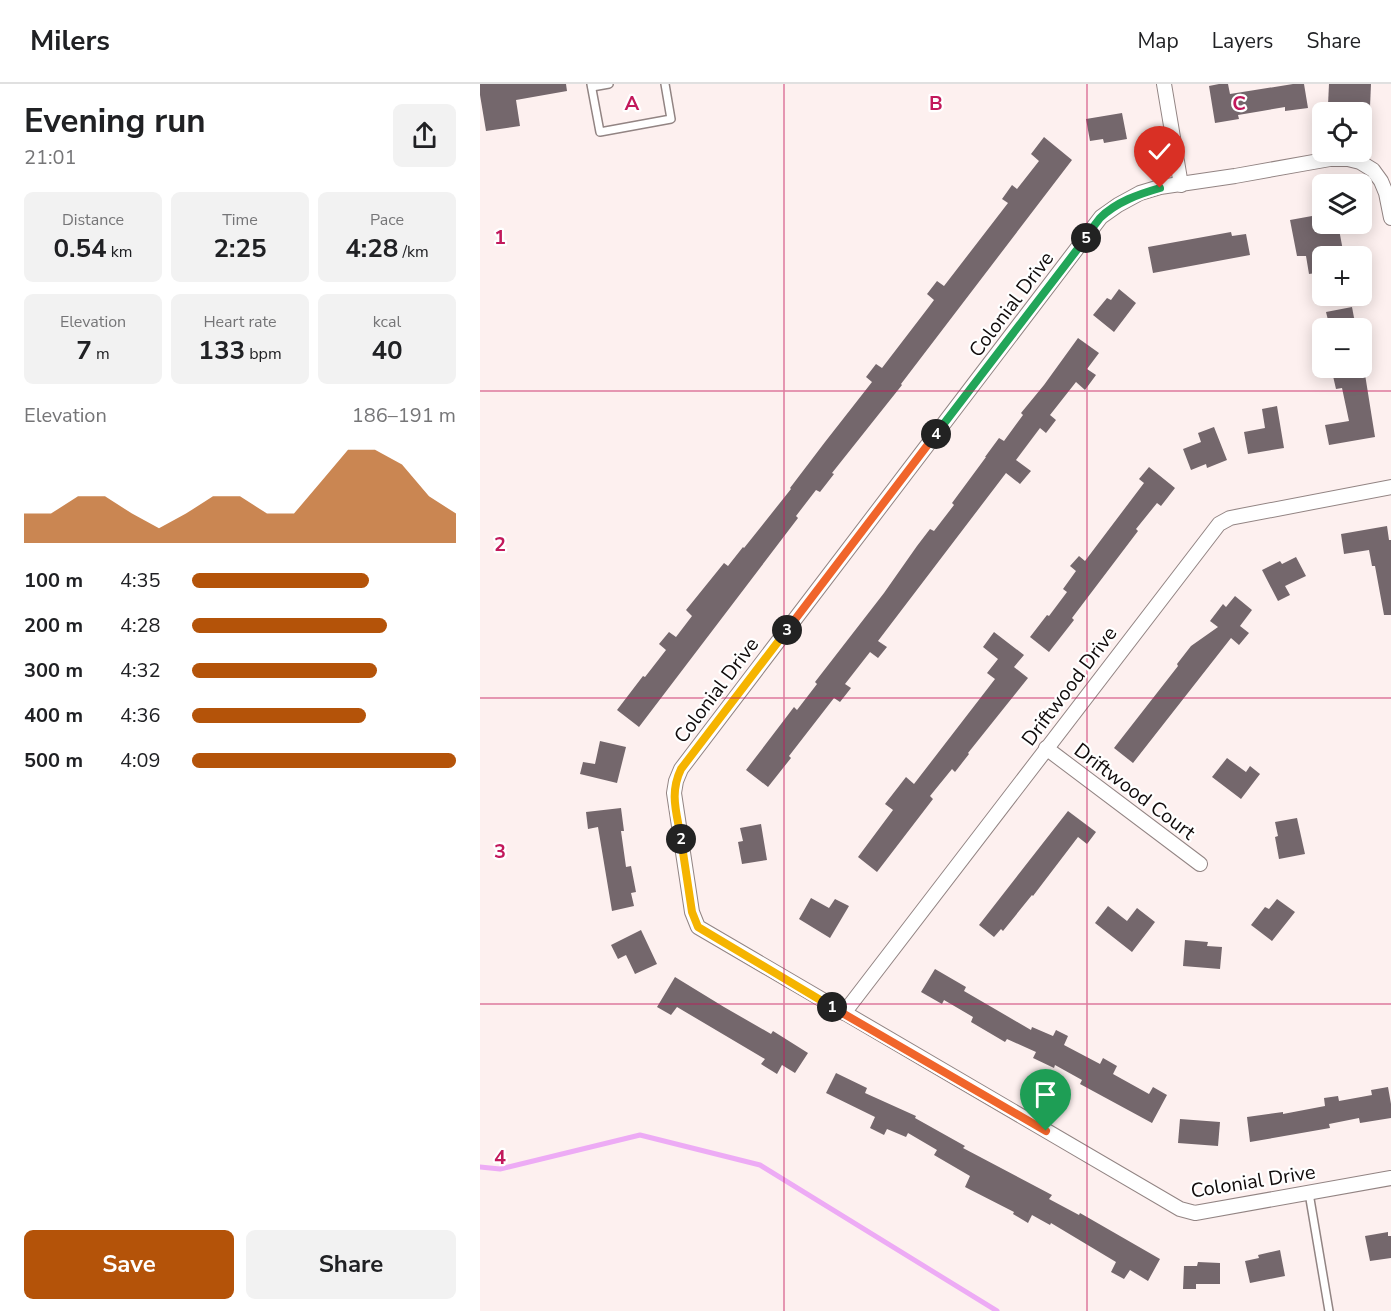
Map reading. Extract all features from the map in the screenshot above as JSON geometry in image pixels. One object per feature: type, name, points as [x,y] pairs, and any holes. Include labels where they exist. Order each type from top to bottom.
[{"type":"street","points":[[1164,84],[1181,185]]},
{"type":"street","name":"Colonial Drive","points":[[1391,218],[1382,181],[1360,162],[1348,159],[1330,159],[1160,188],[1140,193],[1101,217],[681,769],[675,781],[674,793],[692,912],[698,927],[1185,1211],[1195,1213],[1391,1178]]},
{"type":"street","name":"Driftwood Drive","points":[[843,1013],[1219,524],[1230,518],[1391,487]]},
{"type":"street","name":"Driftwood Court","points":[[1046,748],[1200,864]]},
{"type":"lane","points":[[609,84],[592,86],[600,132],[671,119],[665,84]]},
{"type":"lane","points":[[1309,1193],[1329,1311]]},
{"type":"building","points":[[480,84],[566,84],[567,91],[516,100],[520,126],[486,131]]},
{"type":"building","points":[[1228,84],[1230,94],[1304,84],[1308,108],[1285,111],[1285,107],[1238,115],[1239,119],[1215,123],[1209,86]]},
{"type":"building","points":[[1329,84],[1371,84],[1370,102],[1328,102]]},
{"type":"building","points":[[1122,113],[1127,139],[1104,143],[1103,139],[1090,141],[1086,119]]},
{"type":"building","points":[[1044,137],[1072,160],[902,385],[832,473],[834,474],[820,492],[816,490],[796,516],[798,518],[639,727],[617,710],[666,650],[659,644],[669,632],[676,637],[692,616],[686,610],[724,563],[728,566],[744,548],[791,489],[872,382],[866,377],[876,364],[882,368],[934,300],[927,294],[937,281],[944,286],[1008,203],[1002,199],[1012,185],[1017,189],[1039,161],[1031,154]]},
{"type":"building","points":[[1312,216],[1312,234],[1340,234],[1342,246],[1312,246],[1312,274],[1309,274],[1306,256],[1297,256],[1290,220]]},
{"type":"building","points":[[1231,232],[1232,236],[1246,234],[1250,255],[1153,273],[1148,247]]},
{"type":"building","points":[[1119,289],[1136,303],[1114,332],[1093,315],[1107,298],[1111,300]]},
{"type":"building","points":[[1352,307],[1354,318],[1328,318],[1326,312]]},
{"type":"building","points":[[1078,338],[1099,353],[1087,369],[1096,375],[1085,390],[1076,382],[1050,415],[1056,420],[1046,433],[1040,428],[1016,460],[1031,471],[1020,484],[1006,473],[878,641],[887,647],[878,658],[870,652],[845,684],[851,688],[840,702],[834,698],[768,787],[746,770],[794,707],[797,710],[817,684],[815,682],[930,529],[934,531],[954,505],[952,503],[999,438],[1004,441],[1023,415],[1021,413]]},
{"type":"building","points":[[1333,378],[1366,378],[1375,437],[1329,445],[1325,425],[1349,421],[1342,388],[1336,389]]},
{"type":"building","points":[[1277,406],[1284,448],[1248,454],[1244,432],[1265,428],[1262,409]]},
{"type":"building","points":[[1214,427],[1227,460],[1207,468],[1206,464],[1191,470],[1183,449],[1201,442],[1198,433]]},
{"type":"building","points":[[1149,467],[1175,488],[1161,506],[1157,503],[1136,529],[1138,531],[1049,652],[1030,637],[1067,592],[1063,589],[1076,571],[1070,566],[1079,556],[1085,561],[1144,483],[1139,479]]},
{"type":"building","points":[[1387,526],[1389,540],[1391,540],[1391,615],[1384,615],[1375,566],[1372,566],[1369,550],[1344,554],[1341,534]]},
{"type":"building","points":[[1296,557],[1306,576],[1285,586],[1290,595],[1278,601],[1262,570],[1280,561],[1282,564]]},
{"type":"building","points":[[1235,596],[1252,610],[1240,626],[1249,633],[1239,645],[1231,638],[1133,763],[1114,748],[1191,646],[1218,627],[1210,621],[1223,604],[1226,607]]},
{"type":"building","points":[[994,632],[1024,655],[1014,667],[1028,678],[955,772],[952,769],[930,796],[933,799],[877,872],[858,857],[893,810],[885,804],[906,777],[914,784],[995,679],[987,673],[998,659],[983,647]]},
{"type":"building","points":[[600,741],[626,747],[617,783],[580,774],[583,762],[595,764]]},
{"type":"building","points":[[1227,758],[1246,772],[1250,766],[1260,774],[1241,799],[1212,777]]},
{"type":"building","points":[[621,808],[624,831],[621,831],[626,867],[631,866],[636,892],[631,893],[634,906],[612,911],[598,827],[588,829],[586,812]]},
{"type":"building","points":[[1068,811],[1096,832],[1087,844],[1078,837],[1033,896],[1003,931],[1001,929],[994,937],[979,925]]},
{"type":"building","points":[[1297,818],[1305,854],[1279,859],[1275,822]]},
{"type":"building","points":[[761,824],[767,860],[742,864],[738,842],[743,841],[740,828]]},
{"type":"building","points":[[811,898],[829,908],[835,899],[849,906],[830,938],[799,919]]},
{"type":"building","points":[[1277,899],[1295,912],[1272,941],[1251,925],[1265,907],[1269,909]]},
{"type":"building","points":[[1108,906],[1127,921],[1137,908],[1155,922],[1132,952],[1095,923]]},
{"type":"building","points":[[641,930],[657,964],[635,974],[626,955],[618,959],[611,945]]},
{"type":"building","points":[[1185,940],[1208,942],[1207,946],[1222,947],[1220,969],[1183,966]]},
{"type":"building","points":[[935,969],[966,987],[964,991],[1031,1030],[1032,1027],[1053,1036],[1056,1030],[1068,1036],[1064,1045],[1100,1064],[1103,1058],[1117,1066],[1113,1074],[1149,1094],[1153,1087],[1167,1095],[1152,1123],[1080,1084],[1082,1080],[1055,1065],[1054,1068],[1033,1058],[1036,1052],[1007,1039],[1005,1042],[971,1022],[973,1017],[944,1000],[942,1004],[921,992]]},
{"type":"building","points":[[675,977],[771,1034],[773,1031],[808,1053],[795,1073],[782,1065],[777,1074],[761,1064],[765,1059],[677,1007],[671,1015],[657,1007]]},
{"type":"building","points":[[836,1073],[867,1088],[865,1093],[916,1116],[915,1118],[965,1146],[963,1148],[1052,1195],[1049,1199],[1079,1215],[1080,1213],[1160,1259],[1148,1281],[1130,1270],[1124,1279],[1111,1272],[1116,1262],[1051,1223],[1050,1225],[1032,1215],[1028,1223],[1013,1214],[1014,1212],[965,1187],[970,1176],[934,1155],[937,1150],[908,1133],[906,1137],[887,1129],[884,1135],[870,1128],[875,1117],[826,1093]]},
{"type":"building","points":[[1388,1087],[1391,1118],[1360,1123],[1359,1118],[1329,1124],[1330,1128],[1250,1142],[1247,1117],[1283,1112],[1283,1114],[1325,1106],[1324,1098],[1338,1096],[1339,1101],[1372,1095],[1371,1090]]},
{"type":"building","points":[[1180,1119],[1220,1122],[1218,1146],[1178,1143]]},
{"type":"building","points":[[1388,1232],[1388,1236],[1391,1236],[1391,1258],[1370,1261],[1365,1236]]},
{"type":"building","points":[[1280,1250],[1285,1276],[1250,1283],[1245,1261],[1259,1258],[1258,1255]]},
{"type":"building","points":[[1198,1262],[1220,1263],[1220,1284],[1196,1284],[1196,1289],[1183,1289],[1184,1266],[1197,1266]]},
{"type":"waterway","points":[[480,1167],[500,1169],[640,1135],[760,1165],[997,1311]]},
{"type":"route","points":[[1046,1131],[698,927],[692,912],[674,793],[675,781],[681,769],[1101,217],[1140,193],[1160,188]]}]
